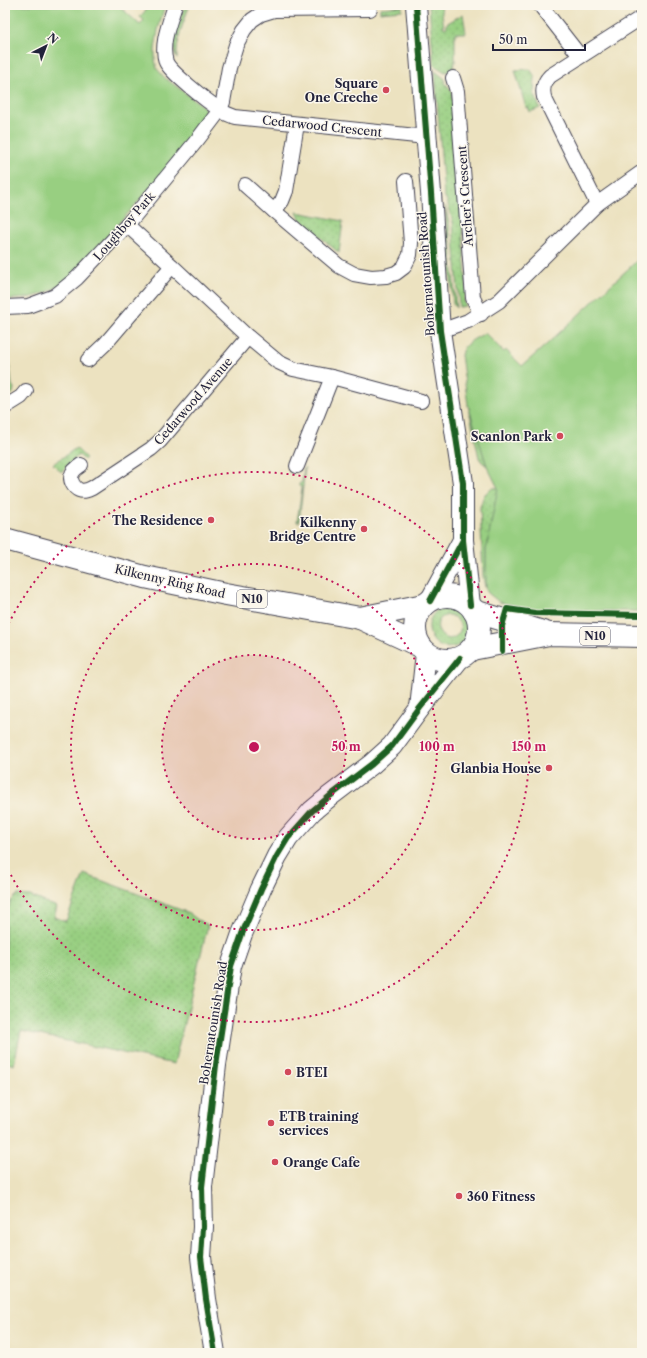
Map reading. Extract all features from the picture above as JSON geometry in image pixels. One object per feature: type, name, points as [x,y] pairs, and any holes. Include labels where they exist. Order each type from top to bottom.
[{"type":"highway","name":"Kilkenny Ring Road","points":[[5,539],[146,577],[226,594],[360,618],[423,649]]},
{"type":"highway","name":"N10","points":[[427,603],[440,597],[451,596],[461,599],[472,608],[549,634]]},
{"type":"highway","name":"Kilkenny Ring Road","points":[[360,618],[427,603]]},
{"type":"highway","points":[[423,649],[416,636],[415,625],[418,615],[427,603]]},
{"type":"highway","points":[[466,654],[477,641],[479,631],[478,620],[472,608]]},
{"type":"highway","name":"N10","points":[[423,649],[434,657],[442,660],[451,660],[466,654],[549,634],[642,636]]},
{"type":"street","name":"Cedarwood Crescent","points":[[175,5],[165,45],[167,64],[175,73],[220,110],[235,117],[426,137]]},
{"type":"street","name":"Bohernatounish Road","points":[[416,5],[440,331],[464,483],[462,540],[472,608]]},
{"type":"street","points":[[540,5],[580,56]]},
{"type":"street","points":[[220,110],[223,102],[229,68],[236,45],[244,30],[252,20],[261,14],[274,10],[370,9]]},
{"type":"street","points":[[597,204],[544,97],[543,90],[545,81],[580,56],[642,17]]},
{"type":"street","name":"Archer's Crescent","points":[[453,78],[457,92],[473,298],[481,314]]},
{"type":"street","name":"Loughboy Park","points":[[5,307],[28,306],[55,296],[77,278],[127,225],[220,110]]},
{"type":"street","points":[[274,211],[282,201],[286,191],[297,124]]},
{"type":"street","points":[[440,331],[468,322],[499,300],[597,204],[642,172]]},
{"type":"street","points":[[245,185],[339,266],[354,274],[371,278],[396,273],[404,267],[410,255],[411,243],[406,181]]},
{"type":"street","points":[[127,225],[248,337],[278,362],[293,369],[332,377],[421,400]]},
{"type":"street","points":[[88,360],[106,343],[172,266]]},
{"type":"street","name":"Cedarwood Avenue","points":[[81,465],[72,474],[71,480],[74,487],[85,491],[92,488],[151,449],[160,441],[248,337]]},
{"type":"street","points":[[297,466],[332,377]]},
{"type":"street","points":[[5,407],[21,397],[26,391]]},
{"type":"street","name":"Bohernatounish Road","points":[[427,603],[462,540]]},
{"type":"street","points":[[420,708],[423,649]]},
{"type":"street","name":"Bohernatounish Road","points":[[215,1353],[201,1257],[203,1227],[202,1187],[216,1065],[231,966],[242,934],[261,888],[288,838],[312,811],[380,758],[392,746],[420,708],[466,654]]},
{"type":"green space","points":[[5,5],[118,5],[140,25],[144,20],[140,17],[150,5],[165,5],[158,30],[155,49],[157,69],[165,78],[204,107],[209,118],[149,190],[74,273],[54,289],[41,295],[12,299],[5,299],[5,90],[9,90],[9,79],[5,79]]},
{"type":"green space","points":[[185,5],[190,5],[179,38],[177,59],[174,46],[178,25]]},
{"type":"green space","points":[[429,5],[441,5],[444,28],[447,27],[446,24],[463,14],[466,33],[455,33],[455,62],[452,71],[445,72],[434,65]]},
{"type":"green space","points":[[402,6],[402,10],[380,12],[380,8]]},
{"type":"green space","points":[[530,69],[535,77],[534,93],[540,108],[530,112],[528,107],[526,108],[515,70]]},
{"type":"green space","points":[[435,71],[445,79],[445,83],[452,91],[467,292],[464,298],[465,306],[459,307],[453,222],[444,195]]},
{"type":"green space","points":[[445,206],[449,223],[456,308],[453,304]]},
{"type":"green space","points":[[297,212],[343,221],[339,253],[304,223],[300,219]]},
{"type":"green space","name":"Scanlon Park","points":[[642,256],[642,611],[559,611],[528,609],[499,602],[488,593],[486,588],[486,550],[498,488],[487,466],[468,405],[461,355],[462,351],[467,344],[485,333],[504,352],[506,350],[522,366]]},
{"type":"green space","points":[[5,321],[12,385],[14,388],[13,393],[5,400]]},
{"type":"green space","points":[[468,405],[487,466],[479,458]]},
{"type":"green space","points":[[76,448],[86,458],[84,460],[79,455],[61,472],[53,464]]},
{"type":"green space","points":[[304,468],[299,522],[297,522],[302,488],[299,484],[302,482]]},
{"type":"green space","points":[[491,488],[498,488],[486,550],[485,588],[483,576],[480,507],[484,495]]},
{"type":"green space","points":[[451,606],[460,610],[467,617],[470,631],[467,638],[460,645],[444,647],[437,644],[432,638],[429,630],[430,622],[433,614],[440,609]],"holes":[[[450,615],[458,620],[460,631],[452,638],[442,636],[439,632],[439,621],[443,617]]]},
{"type":"green space","points":[[84,874],[189,913],[208,925],[174,1064],[21,1031],[14,1065],[5,1062],[5,915],[11,901],[17,895],[30,896],[57,907],[54,917],[66,921]]},
{"type":"cycle path","points":[[416,5],[440,331],[463,483],[463,540],[470,605]]},
{"type":"cycle path","points":[[430,601],[463,540]]},
{"type":"cycle path","points":[[502,651],[502,626],[507,609],[535,613],[642,615]]},
{"type":"cycle path","points":[[215,1353],[201,1257],[203,1227],[202,1187],[216,1065],[231,966],[242,934],[261,889],[277,856],[288,838],[312,811],[372,764],[392,746],[460,658]]},
{"type":"place","name":"Square One Creche","points":[[386,90]]},
{"type":"place","name":"Scanlon Park","points":[[560,436]]},
{"type":"place","name":"The Residence","points":[[211,520]]},
{"type":"place","name":"Kilkenny Bridge Centre","points":[[364,529]]},
{"type":"place","name":"Glanbia House","points":[[549,768]]},
{"type":"place","name":"BTEI","points":[[288,1072]]},
{"type":"place","name":"ETB training services","points":[[271,1123]]},
{"type":"place","name":"Orange Cafe","points":[[275,1162]]},
{"type":"place","name":"360 Fitness","points":[[459,1196]]}]
